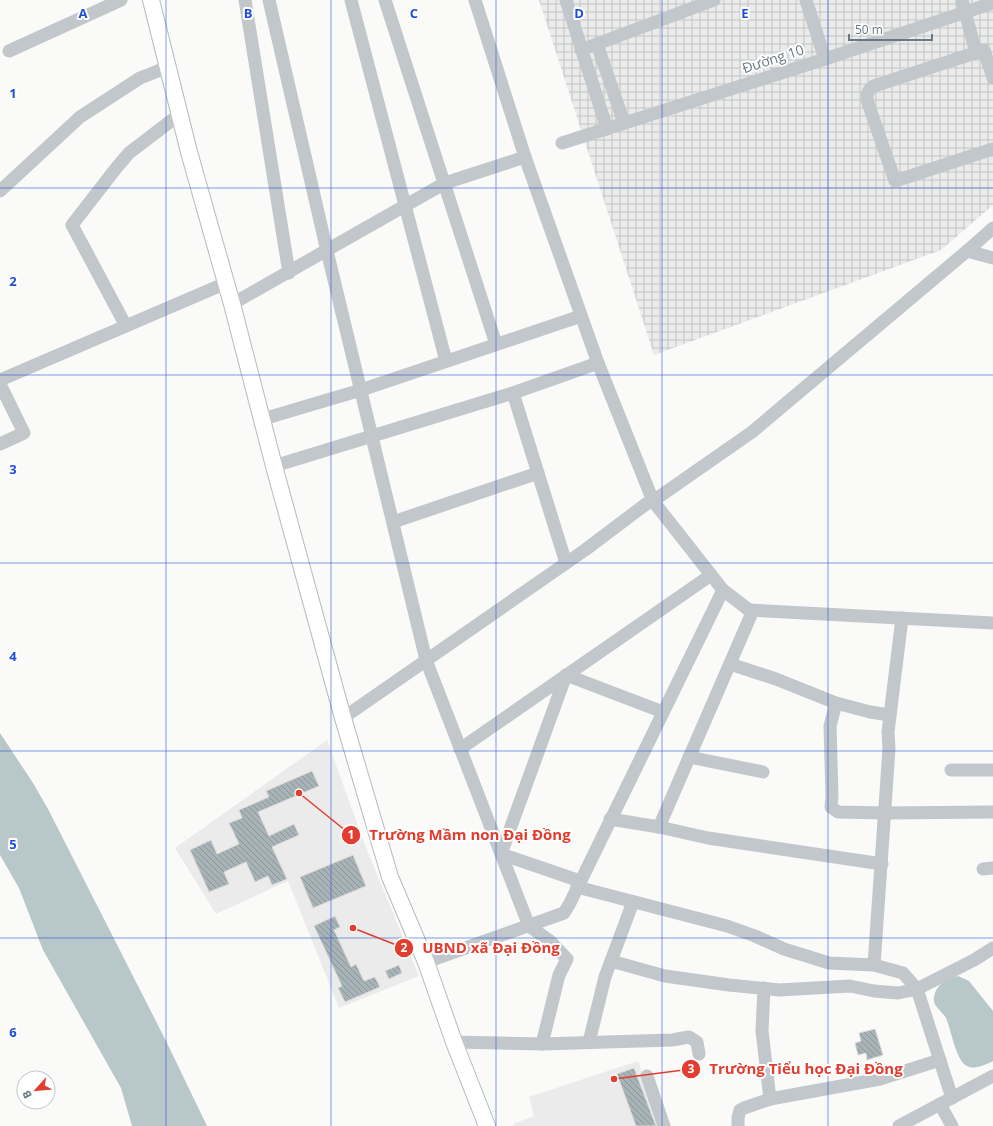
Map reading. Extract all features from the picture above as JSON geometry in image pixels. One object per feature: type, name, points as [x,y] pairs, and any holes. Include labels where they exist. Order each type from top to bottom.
[{"type":"main road","points":[[151,0],[180,114],[342,718],[390,877],[426,962],[454,1042],[487,1126]]},
{"type":"street","points":[[9,51],[121,0]]},
{"type":"street","points":[[245,0],[289,273]]},
{"type":"street","points":[[269,0],[327,251],[426,660],[529,926],[550,941],[567,959],[559,975],[542,1044]]},
{"type":"street","points":[[352,0],[446,361]]},
{"type":"street","points":[[385,0],[496,344]]},
{"type":"street","points":[[475,0],[525,157],[581,316],[598,363],[653,501],[722,590],[749,610],[993,623]]},
{"type":"street","points":[[566,0],[589,47],[615,126]]},
{"type":"street","points":[[589,47],[714,0]]},
{"type":"street","points":[[806,0],[826,59]]},
{"type":"street","name":"Đường 10","points":[[562,143],[826,59],[963,6],[993,3]]},
{"type":"street","points":[[963,6],[976,53]]},
{"type":"street","points":[[589,47],[615,126]]},
{"type":"street","points":[[993,78],[984,50],[874,86],[867,94],[867,100],[895,181],[993,149]]},
{"type":"street","points":[[0,191],[80,117],[140,78],[168,67]]},
{"type":"street","points":[[126,326],[72,225],[129,153],[180,114]]},
{"type":"street","points":[[232,304],[289,273],[444,183],[525,157]]},
{"type":"street","points":[[342,718],[566,563],[646,504],[653,501],[752,432],[967,252],[993,228]]},
{"type":"street","points":[[967,252],[993,258]]},
{"type":"street","points":[[0,380],[226,283]]},
{"type":"street","points":[[263,419],[361,390],[581,316]]},
{"type":"street","points":[[274,466],[513,393],[598,363]]},
{"type":"street","points":[[0,384],[24,433],[0,444]]},
{"type":"street","points":[[513,393],[566,563]]},
{"type":"street","points":[[393,522],[538,473]]},
{"type":"street","points":[[460,749],[711,575]]},
{"type":"street","points":[[426,962],[564,913],[722,590]]},
{"type":"street","points":[[659,826],[751,615],[749,610]]},
{"type":"street","points":[[874,965],[890,749],[888,732],[902,618]]},
{"type":"street","points":[[730,664],[776,679],[836,703],[890,716]]},
{"type":"street","points":[[566,675],[663,712]]},
{"type":"street","points":[[501,854],[566,675]]},
{"type":"street","points":[[836,703],[830,726],[831,808],[838,812],[993,812]]},
{"type":"street","points":[[689,757],[763,772]]},
{"type":"street","points":[[951,770],[993,770]]},
{"type":"street","points":[[610,819],[659,826],[708,838],[882,864]]},
{"type":"street","points":[[501,854],[578,884],[633,902],[727,926],[755,936],[784,949],[829,963],[874,965],[903,973],[917,989],[952,1098]]},
{"type":"street","points":[[589,1042],[605,977],[633,902]]},
{"type":"street","points":[[611,961],[665,976],[779,990],[850,986],[874,991],[898,993],[917,989],[974,960],[993,948]]},
{"type":"street","points":[[764,988],[762,1031],[770,1099]]},
{"type":"street","points":[[454,1042],[542,1044],[672,1040],[689,1037],[697,1042],[699,1054]]},
{"type":"street","points":[[738,1126],[740,1110],[770,1099],[880,1079],[940,1060]]},
{"type":"street","points":[[647,1076],[664,1126]]},
{"type":"street","points":[[900,1126],[993,1076]]},
{"type":"street","points":[[940,1104],[952,1126]]},
{"type":"shaded area","points":[[539,0],[993,0],[993,205],[941,250],[654,355]]},
{"type":"shaded area","points":[[0,733],[33,783],[48,809],[166,1041],[207,1126],[132,1126],[121,1088],[43,950],[19,888],[0,855]]},
{"type":"shaded area","points":[[327,740],[365,845],[419,976],[339,1008],[288,881],[216,914],[175,848]]},
{"type":"shaded area","points":[[958,976],[969,981],[993,1011],[993,1061],[987,1064],[970,1067],[963,1063],[957,1052],[946,1018],[934,1003],[935,992],[940,985]]},
{"type":"shaded area","points":[[638,1061],[661,1126],[514,1126],[513,1124],[534,1116],[529,1097]]},
{"type":"building","points":[[312,771],[319,786],[258,812],[269,836],[294,824],[299,835],[272,847],[287,879],[272,885],[268,876],[255,882],[246,862],[224,872],[229,884],[209,892],[190,850],[211,840],[217,854],[239,844],[229,823],[242,818],[239,810],[269,797],[266,791]]},
{"type":"building","points":[[353,855],[366,886],[313,908],[300,877]]},
{"type":"building","points":[[335,916],[340,927],[334,930],[351,967],[356,964],[364,981],[375,977],[380,987],[345,1002],[338,988],[342,986],[314,926]]},
{"type":"building","points":[[399,965],[402,973],[389,979],[385,971]]},
{"type":"building","points":[[875,1029],[883,1055],[867,1060],[866,1053],[858,1055],[855,1043],[861,1041],[859,1033]]},
{"type":"building","points":[[634,1068],[656,1126],[636,1126],[617,1074]]},
{"type":"place","name":"Trường Mầm non Đại Đồng","points":[[299,793]]},
{"type":"place","name":"UBND xã Đại Đồng","points":[[353,928]]},
{"type":"place","name":"Trường Tiểu học Đại Đồng","points":[[614,1079]]}]
